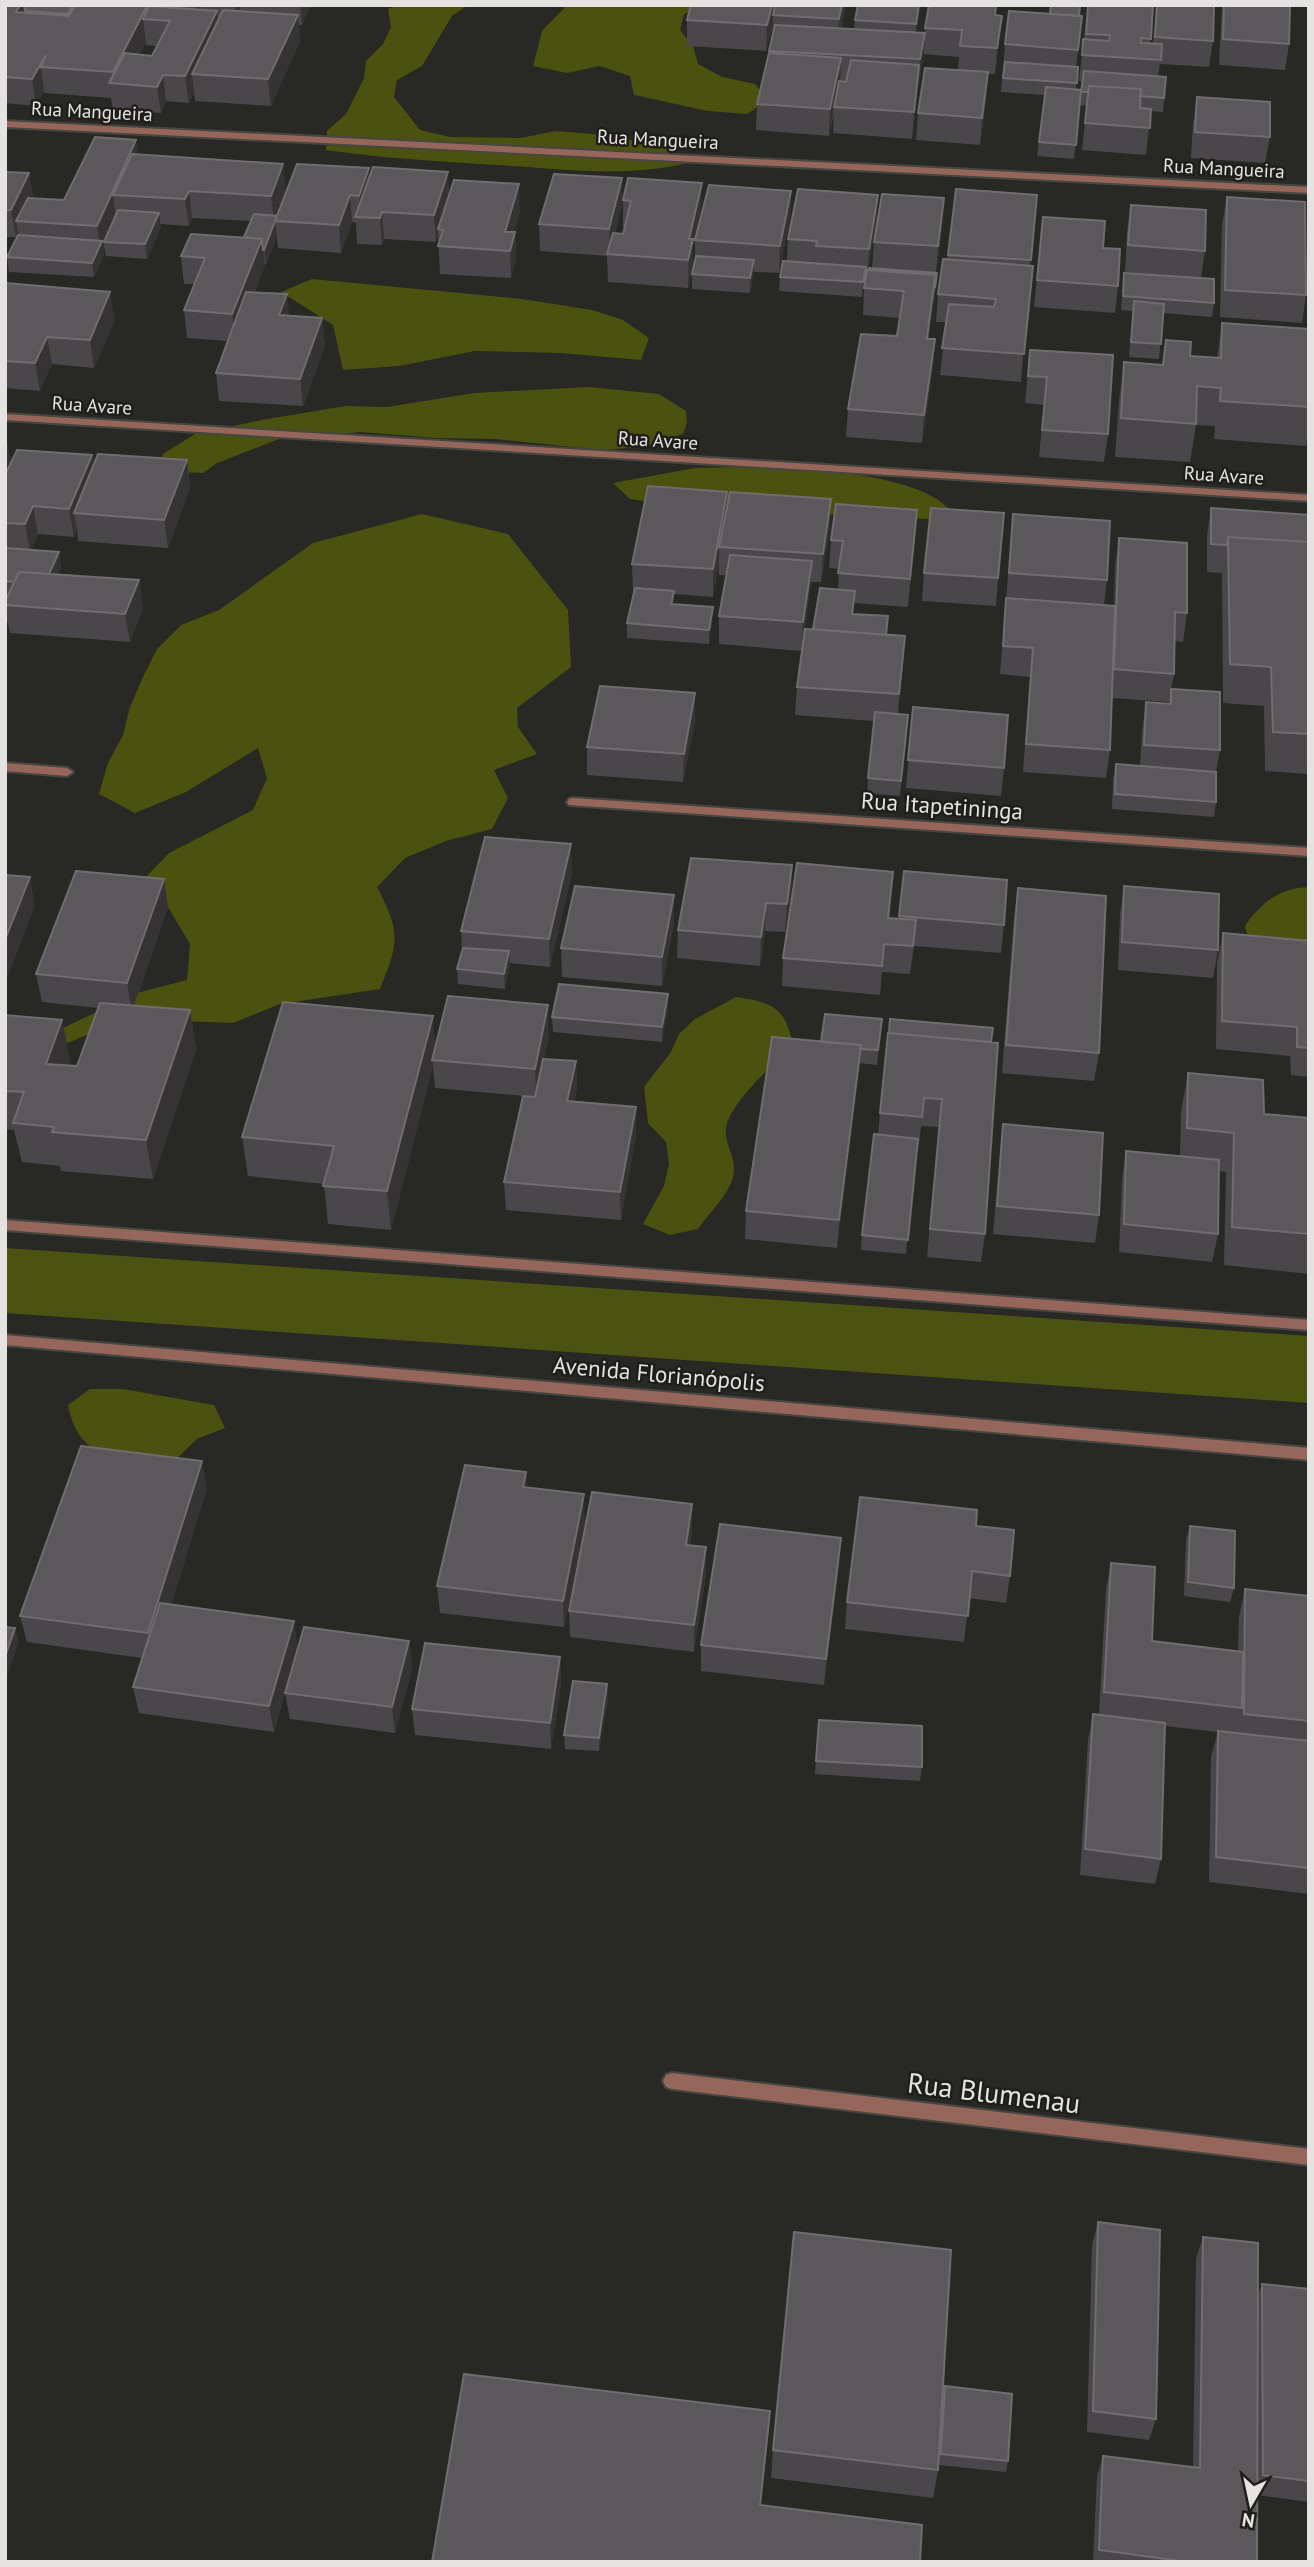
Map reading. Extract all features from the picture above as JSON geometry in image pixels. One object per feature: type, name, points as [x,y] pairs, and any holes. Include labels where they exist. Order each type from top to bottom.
[{"type":"street","name":"Rua Mangueira","points":[[5,124],[1309,190]]},
{"type":"street","name":"Rua Avare","points":[[5,417],[1309,498]]},
{"type":"street","points":[[5,767],[67,772]]},
{"type":"street","name":"Rua Itapetininga","points":[[573,802],[1309,852]]},
{"type":"street","points":[[5,1225],[1309,1325]]},
{"type":"street","name":"Avenida Florianópolis","points":[[5,1340],[1309,1454]]},
{"type":"street","name":"Rua Blumenau","points":[[672,2081],[1309,2157]]},
{"type":"green space","points":[[399,5],[468,5],[452,16],[422,66],[397,80],[394,97],[420,130],[450,137],[520,138],[556,131],[592,134],[664,145],[687,163],[644,170],[578,170],[419,160],[326,150],[327,131],[346,114],[364,78],[366,61],[383,44],[391,27],[388,9]]},
{"type":"green space","points":[[567,5],[706,5],[684,14],[680,30],[693,46],[698,64],[722,77],[755,84],[768,100],[747,114],[708,111],[634,95],[630,76],[600,66],[567,73],[533,66],[542,31]]},
{"type":"green space","points":[[312,279],[522,299],[592,310],[623,320],[649,338],[641,360],[560,353],[475,351],[399,366],[343,370],[333,325],[281,292]]},
{"type":"green space","points":[[589,387],[659,394],[686,411],[687,423],[683,434],[643,447],[601,450],[496,439],[360,432],[297,432],[217,463],[203,473],[178,472],[159,466],[163,454],[195,434],[262,420],[345,406],[387,407],[474,393]]},
{"type":"green space","points":[[755,467],[870,477],[904,485],[932,497],[952,512],[932,519],[885,518],[658,503],[630,499],[613,483],[695,468]]},
{"type":"green space","points":[[422,514],[508,534],[568,610],[571,667],[517,708],[518,727],[537,754],[494,770],[508,798],[492,829],[446,841],[405,858],[377,887],[394,927],[395,938],[391,960],[380,989],[280,1004],[233,1023],[181,1021],[109,1026],[60,1046],[50,1034],[137,993],[187,980],[190,944],[168,907],[142,881],[169,853],[253,810],[267,778],[258,748],[186,792],[135,813],[99,794],[108,763],[123,735],[130,707],[157,649],[181,625],[219,610],[313,543]]},
{"type":"green space","points":[[1309,887],[1309,958],[1250,944],[1245,926],[1264,904],[1289,890]]},
{"type":"green space","points":[[736,997],[760,1002],[776,1010],[787,1024],[793,1047],[754,1084],[729,1118],[726,1133],[734,1170],[726,1193],[698,1229],[670,1235],[643,1224],[664,1186],[669,1164],[666,1142],[648,1123],[644,1087],[671,1052],[679,1034],[695,1019]]},
{"type":"green space","points":[[5,1248],[1309,1336],[1309,1403],[5,1313]]},
{"type":"green space","points":[[90,1389],[123,1389],[214,1405],[225,1428],[197,1439],[169,1466],[105,1455],[82,1438],[68,1405]]},
{"type":"building","points":[[5,5],[20,5],[16,12],[69,16],[75,5],[147,6],[113,72],[41,67],[46,55],[32,79],[5,77]]},
{"type":"building","points":[[24,5],[73,5],[68,14],[25,11]]},
{"type":"building","points":[[691,5],[772,5],[767,25],[687,20]]},
{"type":"building","points":[[775,5],[842,5],[839,19],[773,15]]},
{"type":"building","points":[[858,5],[919,5],[916,24],[855,20]]},
{"type":"building","points":[[929,5],[996,5],[995,15],[1002,16],[997,48],[960,46],[962,30],[925,28]]},
{"type":"building","points":[[1051,5],[1080,5],[1079,16],[1050,14]]},
{"type":"building","points":[[1088,5],[1153,5],[1151,39],[1141,38],[1141,43],[1162,44],[1161,60],[1082,55],[1083,39],[1109,41],[1110,35],[1086,34]]},
{"type":"building","points":[[1157,5],[1214,5],[1213,41],[1155,37]]},
{"type":"building","points":[[1224,5],[1290,5],[1289,44],[1223,39]]},
{"type":"building","points":[[149,6],[217,11],[185,76],[163,75],[157,87],[109,83],[125,53],[152,56],[170,21],[143,19]]},
{"type":"building","points":[[223,10],[298,15],[268,79],[192,74]]},
{"type":"building","points":[[1009,11],[1082,16],[1078,50],[1005,44]]},
{"type":"building","points":[[775,25],[925,33],[920,59],[769,51]]},
{"type":"building","points":[[769,53],[841,58],[830,109],[757,104]]},
{"type":"building","points":[[851,60],[919,65],[914,112],[834,107],[839,81],[846,82]]},
{"type":"building","points":[[1005,62],[1078,67],[1077,83],[1003,78]]},
{"type":"building","points":[[925,68],[988,72],[982,118],[918,113]]},
{"type":"building","points":[[1084,71],[1166,77],[1164,98],[1140,96],[1141,89],[1089,86],[1088,92],[1081,92]]},
{"type":"building","points":[[1089,86],[1141,89],[1140,108],[1151,109],[1150,128],[1085,123]]},
{"type":"building","points":[[1046,87],[1081,90],[1076,145],[1039,142]]},
{"type":"building","points":[[1197,97],[1270,102],[1270,137],[1195,132]]},
{"type":"building","points":[[95,137],[136,140],[97,226],[16,221],[28,198],[64,200]]},
{"type":"building","points":[[132,154],[283,164],[271,196],[189,191],[185,199],[113,195]]},
{"type":"building","points":[[297,164],[369,168],[359,196],[350,195],[339,225],[275,221]]},
{"type":"building","points":[[373,167],[448,172],[434,215],[382,212],[380,218],[355,217]]},
{"type":"building","points":[[5,172],[29,173],[11,210],[5,210]]},
{"type":"building","points":[[554,174],[622,178],[609,229],[539,224]]},
{"type":"building","points":[[628,178],[702,183],[689,239],[693,239],[688,260],[607,254],[613,233],[623,234],[631,201],[623,200]]},
{"type":"building","points":[[454,180],[519,184],[505,232],[515,232],[510,251],[438,246],[443,230],[438,229]]},
{"type":"building","points":[[709,185],[791,191],[780,246],[695,240]]},
{"type":"building","points":[[798,189],[878,195],[869,249],[816,246],[817,241],[788,239]]},
{"type":"building","points":[[956,189],[1037,195],[1031,260],[948,255]]},
{"type":"building","points":[[882,194],[944,198],[938,246],[874,242]]},
{"type":"building","points":[[1227,197],[1305,202],[1306,295],[1225,290]]},
{"type":"building","points":[[1131,205],[1206,210],[1205,251],[1128,245]]},
{"type":"building","points":[[118,210],[159,213],[145,244],[104,242]]},
{"type":"building","points":[[254,214],[277,216],[264,250],[262,239],[244,237]]},
{"type":"building","points":[[1043,217],[1105,221],[1103,248],[1120,249],[1118,286],[1037,280]]},
{"type":"building","points":[[191,234],[262,239],[232,314],[184,310],[205,258],[181,256]]},
{"type":"building","points":[[18,235],[102,241],[92,263],[7,257]]},
{"type":"building","points":[[696,256],[754,260],[750,278],[692,274]]},
{"type":"building","points":[[943,259],[1033,266],[1024,354],[942,348],[949,304],[994,307],[996,299],[938,294]]},
{"type":"building","points":[[783,261],[866,267],[863,282],[780,277]]},
{"type":"building","points":[[869,268],[937,273],[935,288],[935,275]]},
{"type":"building","points":[[867,270],[935,275],[927,339],[935,339],[924,415],[848,409],[861,334],[897,336],[904,291],[864,288]]},
{"type":"building","points":[[1124,273],[1214,279],[1214,303],[1123,296]]},
{"type":"building","points":[[5,283],[110,292],[90,340],[47,337],[35,363],[5,361]]},
{"type":"building","points":[[246,292],[287,294],[279,315],[322,318],[300,379],[216,373]]},
{"type":"building","points":[[1134,301],[1164,304],[1161,344],[1131,342]]},
{"type":"building","points":[[1222,323],[1309,329],[1309,407],[1220,401],[1221,388],[1197,386],[1196,424],[1121,418],[1124,362],[1163,365],[1166,340],[1191,342],[1190,356],[1221,358]]},
{"type":"building","points":[[1030,350],[1113,355],[1108,434],[1042,430],[1047,377],[1028,376]]},
{"type":"building","points":[[17,450],[92,455],[69,509],[33,506],[25,524],[5,523],[5,475]]},
{"type":"building","points":[[98,454],[187,460],[164,520],[74,513]]},
{"type":"building","points":[[648,486],[727,492],[713,569],[632,564]]},
{"type":"building","points":[[730,492],[831,499],[823,554],[719,547]]},
{"type":"building","points":[[836,504],[917,510],[910,579],[838,573],[843,541],[831,540]]},
{"type":"building","points":[[931,508],[1004,513],[998,578],[924,573]]},
{"type":"building","points":[[1211,508],[1309,515],[1309,542],[1228,537],[1227,545],[1211,544]]},
{"type":"building","points":[[1013,514],[1110,521],[1107,580],[1009,573]]},
{"type":"building","points":[[1228,537],[1309,542],[1309,734],[1273,732],[1271,667],[1230,664]]},
{"type":"building","points":[[1119,538],[1187,543],[1187,613],[1175,612],[1174,674],[1114,669]]},
{"type":"building","points":[[5,548],[59,552],[49,574],[19,572],[14,582],[5,581]]},
{"type":"building","points":[[730,555],[812,561],[803,622],[719,616]]},
{"type":"building","points":[[19,572],[139,580],[125,614],[5,605]]},
{"type":"building","points":[[635,588],[674,591],[671,604],[713,607],[709,630],[627,623]]},
{"type":"building","points":[[820,588],[855,591],[852,614],[888,616],[886,635],[813,629]]},
{"type":"building","points":[[1006,598],[1115,606],[1110,750],[1026,744],[1033,648],[1003,646]]},
{"type":"building","points":[[805,629],[905,636],[899,694],[797,687]]},
{"type":"building","points":[[600,686],[695,693],[684,754],[587,747]]},
{"type":"building","points":[[1171,689],[1220,692],[1220,750],[1144,745],[1146,702],[1171,704]]},
{"type":"building","points":[[913,707],[1008,715],[1004,768],[908,760]]},
{"type":"building","points":[[875,712],[908,715],[901,781],[868,778]]},
{"type":"building","points":[[1116,764],[1216,772],[1216,802],[1115,794]]},
{"type":"building","points":[[485,837],[571,844],[549,939],[461,931]]},
{"type":"building","points":[[691,858],[792,865],[787,904],[766,903],[761,937],[678,930]]},
{"type":"building","points":[[797,863],[893,872],[888,918],[916,920],[913,946],[884,944],[882,966],[783,958]]},
{"type":"building","points":[[76,871],[164,879],[127,983],[36,974]]},
{"type":"building","points":[[904,871],[1007,880],[1004,925],[899,916]]},
{"type":"building","points":[[5,875],[30,877],[5,940]]},
{"type":"building","points":[[575,886],[674,895],[662,957],[561,948]]},
{"type":"building","points":[[1124,886],[1219,894],[1218,950],[1122,942]]},
{"type":"building","points":[[1018,888],[1106,896],[1099,1053],[1006,1045]]},
{"type":"building","points":[[1223,933],[1309,941],[1309,1048],[1297,1047],[1297,1027],[1222,1021]]},
{"type":"building","points":[[463,948],[509,951],[504,974],[457,969]]},
{"type":"building","points":[[559,984],[668,994],[662,1027],[552,1017]]},
{"type":"building","points":[[448,996],[548,1005],[535,1069],[432,1060]]},
{"type":"building","points":[[283,1002],[433,1016],[387,1191],[323,1186],[334,1146],[242,1137]]},
{"type":"building","points":[[100,1003],[190,1010],[146,1140],[52,1132],[54,1127],[13,1123],[24,1092],[5,1091],[5,1015],[62,1020],[46,1064],[77,1066]]},
{"type":"building","points":[[825,1014],[882,1019],[878,1050],[860,1049],[861,1045],[821,1042]]},
{"type":"building","points":[[890,1019],[993,1028],[991,1042],[889,1033]]},
{"type":"building","points":[[888,1033],[998,1043],[985,1234],[930,1229],[942,1099],[924,1098],[922,1117],[880,1113]]},
{"type":"building","points":[[772,1037],[861,1045],[839,1220],[746,1211]]},
{"type":"building","points":[[543,1059],[576,1061],[567,1101],[636,1107],[620,1192],[504,1182],[523,1096],[535,1097]]},
{"type":"building","points":[[1188,1073],[1263,1080],[1264,1114],[1309,1118],[1309,1234],[1232,1227],[1234,1133],[1187,1128]]},
{"type":"building","points":[[1003,1124],[1103,1133],[1099,1215],[997,1206]]},
{"type":"building","points":[[874,1134],[918,1139],[908,1240],[862,1235]]},
{"type":"building","points":[[1126,1151],[1219,1160],[1218,1234],[1124,1224]]},
{"type":"building","points":[[81,1446],[202,1461],[148,1633],[20,1616]]},
{"type":"building","points":[[465,1465],[526,1472],[523,1487],[584,1494],[563,1601],[437,1586]]},
{"type":"building","points":[[592,1492],[692,1504],[686,1545],[706,1547],[694,1625],[569,1611]]},
{"type":"building","points":[[860,1497],[977,1510],[976,1526],[1014,1530],[1010,1576],[972,1571],[968,1616],[847,1602]]},
{"type":"building","points":[[720,1524],[841,1538],[826,1659],[701,1645]]},
{"type":"building","points":[[1190,1526],[1235,1531],[1234,1588],[1188,1582]]},
{"type":"building","points":[[1111,1563],[1155,1567],[1152,1641],[1243,1652],[1242,1708],[1104,1692]]},
{"type":"building","points":[[1245,1589],[1309,1596],[1309,1721],[1244,1714]]},
{"type":"building","points":[[160,1603],[294,1621],[269,1706],[133,1687]]},
{"type":"building","points":[[5,1627],[15,1628],[5,1657]]},
{"type":"building","points":[[304,1627],[409,1641],[392,1707],[285,1693]]},
{"type":"building","points":[[425,1643],[560,1657],[550,1723],[412,1709]]},
{"type":"building","points":[[573,1681],[607,1684],[599,1738],[564,1735]]},
{"type":"building","points":[[1093,1714],[1165,1723],[1161,1859],[1085,1849]]},
{"type":"building","points":[[819,1720],[922,1726],[922,1767],[816,1761]]},
{"type":"building","points":[[1218,1731],[1309,1741],[1309,1868],[1216,1857]]},
{"type":"building","points":[[1098,2222],[1160,2230],[1156,2419],[1093,2411]]},
{"type":"building","points":[[794,2232],[951,2250],[938,2470],[773,2450]]},
{"type":"building","points":[[1203,2237],[1258,2243],[1257,2562],[1188,2562],[1099,2550],[1103,2456],[1200,2468]]},
{"type":"building","points":[[1262,2284],[1309,2289],[1309,2481],[1263,2475]]},
{"type":"building","points":[[464,2374],[770,2411],[760,2505],[922,2525],[920,2562],[432,2562]]},
{"type":"building","points":[[945,2386],[1012,2394],[1008,2461],[941,2454]]}]
